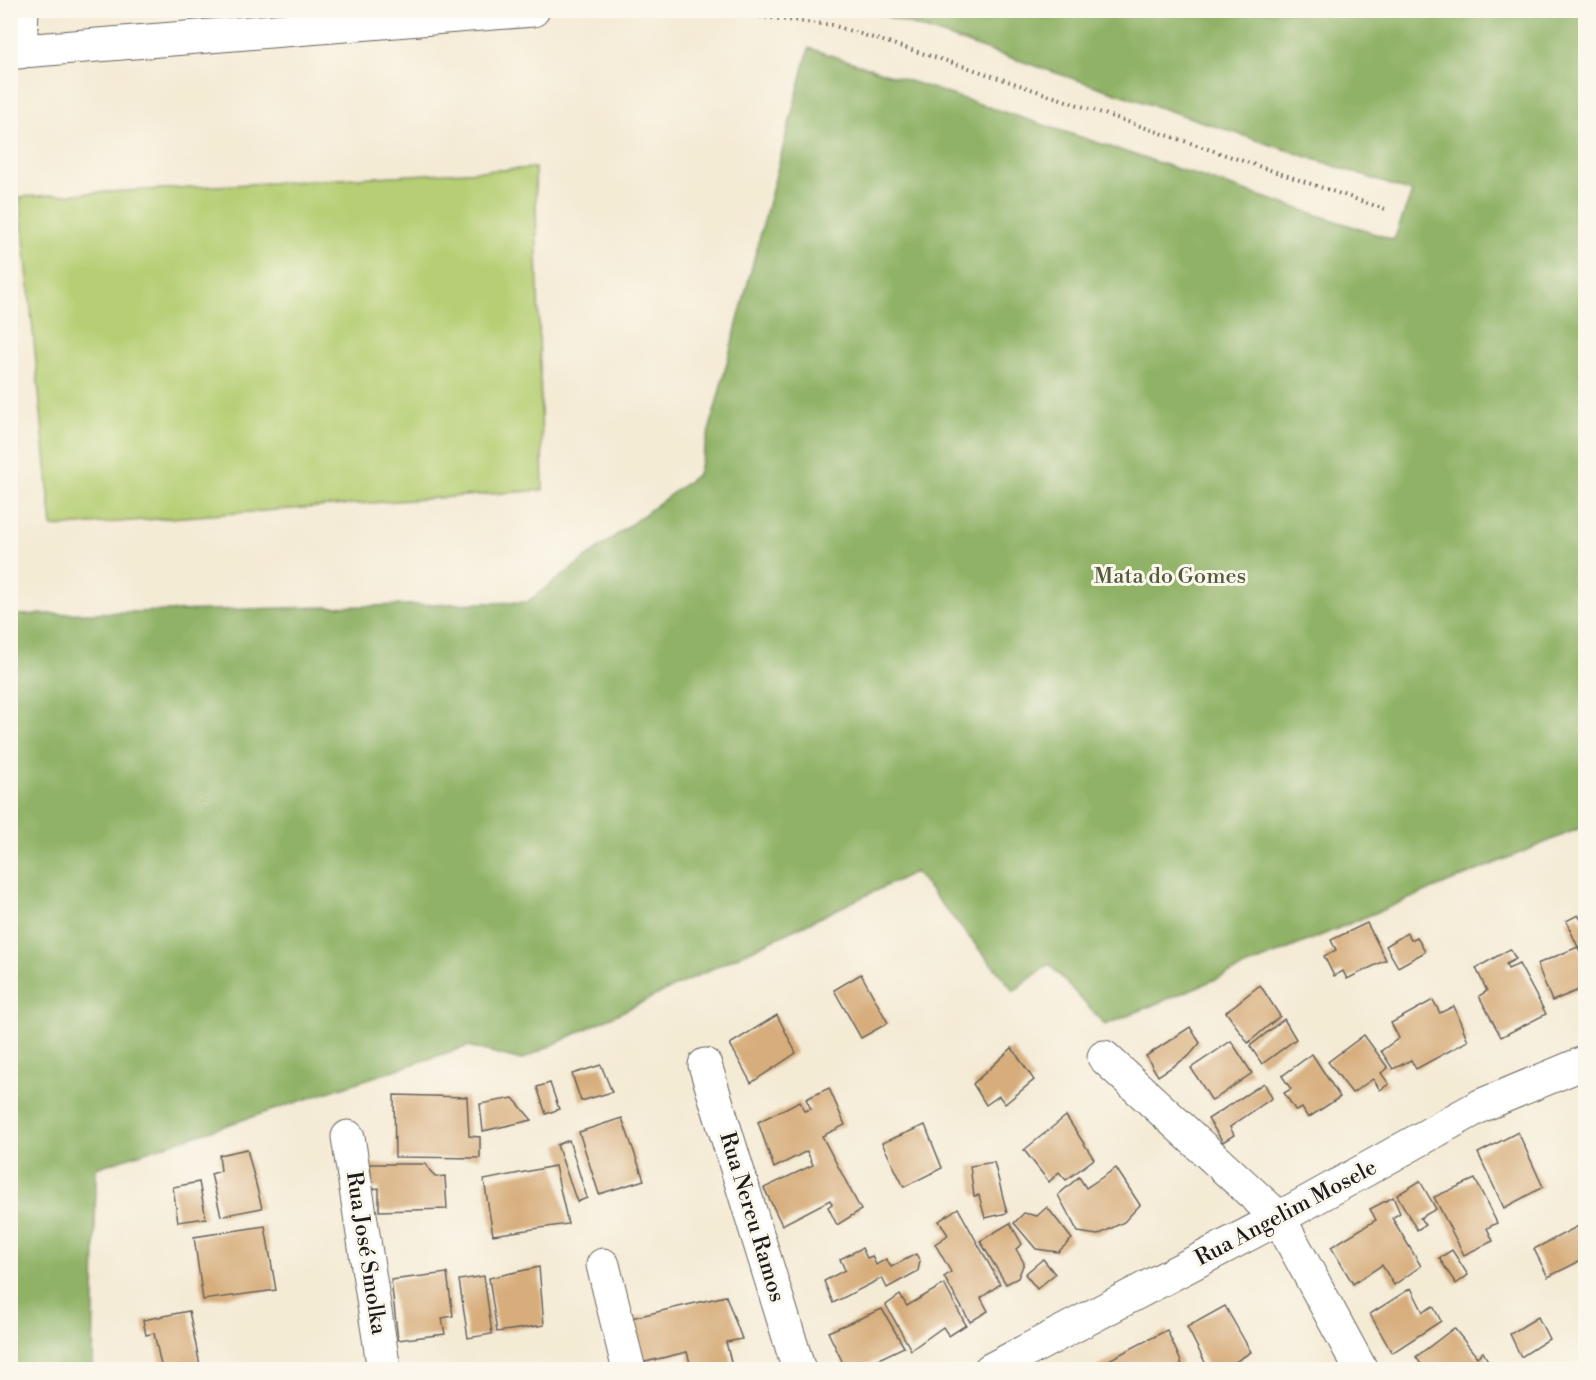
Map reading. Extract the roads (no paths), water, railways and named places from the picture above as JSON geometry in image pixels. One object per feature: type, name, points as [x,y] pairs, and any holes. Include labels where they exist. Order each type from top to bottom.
[{"type":"street","points":[[22,10],[15,52],[534,10]]},
{"type":"street","points":[[1104,1057],[1279,1218],[1361,1370]]},
{"type":"street","name":"Rua Angelim Mosele","points":[[990,1370],[1279,1218],[1480,1106],[1586,1062]]},
{"type":"street","name":"Rua Nereu Ramos","points":[[705,1065],[798,1370]]},
{"type":"street","name":"Rua José Smolka","points":[[348,1137],[384,1370]]},
{"type":"street","points":[[603,1265],[629,1370]]},
{"type":"park label","name":"Mata do Gomes","points":[[1170,576]]}]
